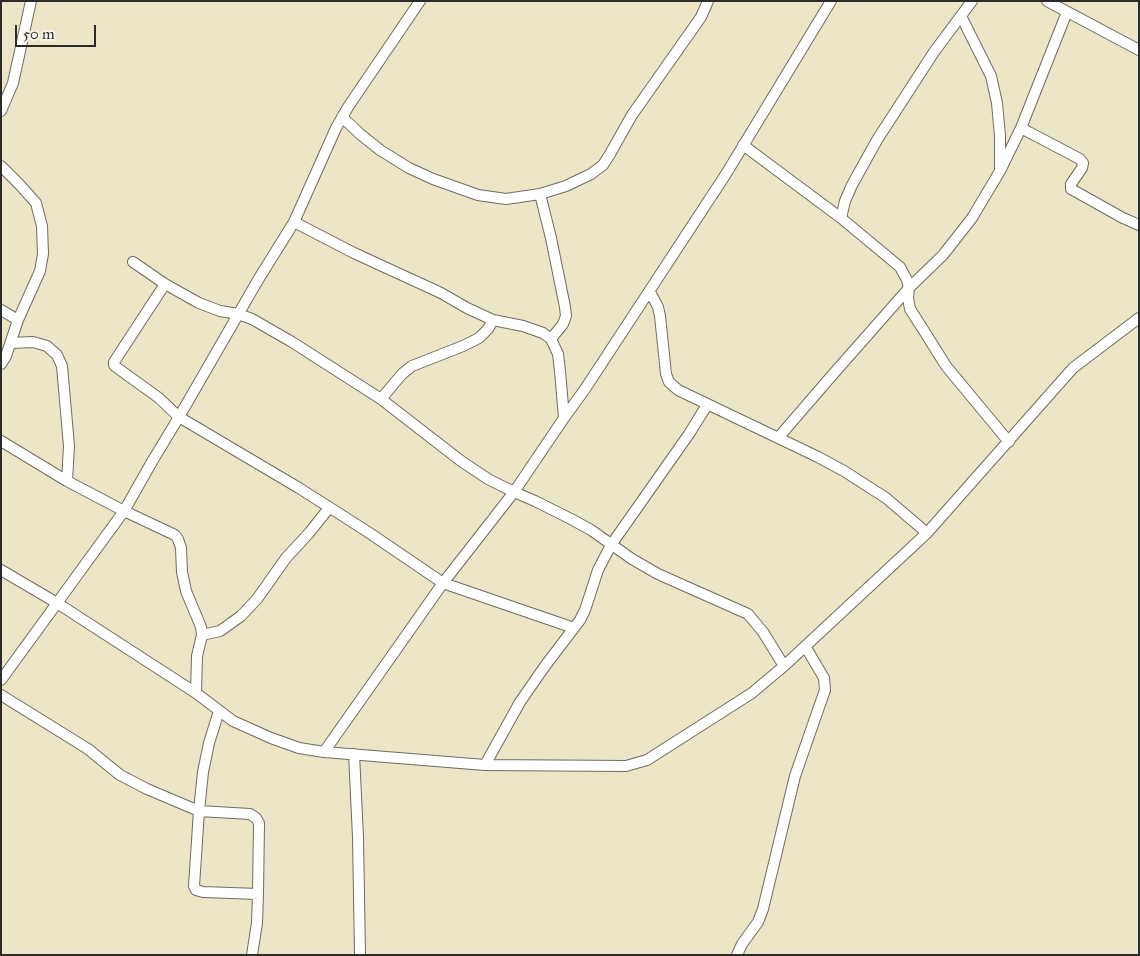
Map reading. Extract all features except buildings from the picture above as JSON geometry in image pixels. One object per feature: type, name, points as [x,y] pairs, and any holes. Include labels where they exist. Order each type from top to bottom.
[{"type":"street","points":[[1,111],[14,83],[31,1]]},
{"type":"street","points":[[342,117],[380,150],[409,168],[478,195],[506,199],[540,194],[566,186],[591,174],[603,165],[632,115],[701,17],[708,1]]},
{"type":"street","points":[[324,752],[443,583],[514,492],[585,389],[650,292],[743,146],[831,1]]},
{"type":"street","points":[[840,218],[852,185],[877,140],[934,52],[972,1]]},
{"type":"street","points":[[1047,1],[1139,50]]},
{"type":"street","points":[[1,680],[124,511],[152,460],[294,222],[342,117],[416,3]]},
{"type":"street","points":[[778,438],[909,288],[943,255],[972,218],[1000,171],[1021,128],[1067,12]]},
{"type":"street","points":[[961,16],[991,76],[998,103],[1000,171]]},
{"type":"street","points":[[1021,128],[1080,159],[1083,163],[1082,168],[1070,184],[1071,189],[1139,225]]},
{"type":"street","points":[[743,146],[840,218],[900,267],[909,288],[910,309],[946,366],[1009,442]]},
{"type":"street","points":[[1,166],[36,203],[42,226],[43,254],[40,271],[18,320],[6,356],[1,364]]},
{"type":"street","points":[[540,194],[566,307],[566,316],[551,339]]},
{"type":"street","points":[[294,222],[493,320],[523,326],[544,333],[551,339],[558,354],[564,418]]},
{"type":"street","points":[[133,262],[165,284],[199,303],[220,311],[252,319],[272,330],[381,399],[481,475],[591,530],[632,559],[658,574],[748,614],[763,632],[784,666]]},
{"type":"street","points":[[165,284],[114,362],[114,365],[159,398],[179,417],[299,488],[443,583],[574,628]]},
{"type":"street","points":[[650,292],[658,307],[660,316],[666,374],[669,382],[678,390],[818,457],[863,482],[886,498],[927,533]]},
{"type":"street","points":[[1,310],[18,320]]},
{"type":"street","points":[[1,570],[57,603],[196,693],[233,721],[299,748],[324,752],[485,764],[626,766],[647,760],[752,693],[784,666],[927,533],[1073,368],[1139,318]]},
{"type":"street","points":[[381,399],[402,374],[412,366],[479,338],[488,330],[493,320]]},
{"type":"street","points":[[11,343],[33,342],[47,346],[57,355],[62,366],[69,446],[68,481]]},
{"type":"street","points":[[485,764],[520,702],[544,666],[580,620],[598,570],[611,545],[689,434],[707,405]]},
{"type":"street","points":[[1,441],[68,481],[124,511],[175,535],[181,548],[182,572],[186,591],[201,627],[202,635],[197,656],[196,693]]},
{"type":"street","points":[[202,635],[220,631],[241,616],[286,558],[310,533],[329,508]]},
{"type":"street","points":[[737,955],[742,944],[758,922],[763,909],[795,776],[825,690],[824,678],[805,646]]},
{"type":"street","points":[[1,695],[88,749],[120,775],[147,789],[199,811],[250,814],[256,818],[259,823],[258,894],[257,923],[252,955]]},
{"type":"street","points":[[219,711],[209,743],[203,772],[194,886],[196,890],[203,892],[258,894]]},
{"type":"street","points":[[354,754],[358,837],[360,955]]}]
